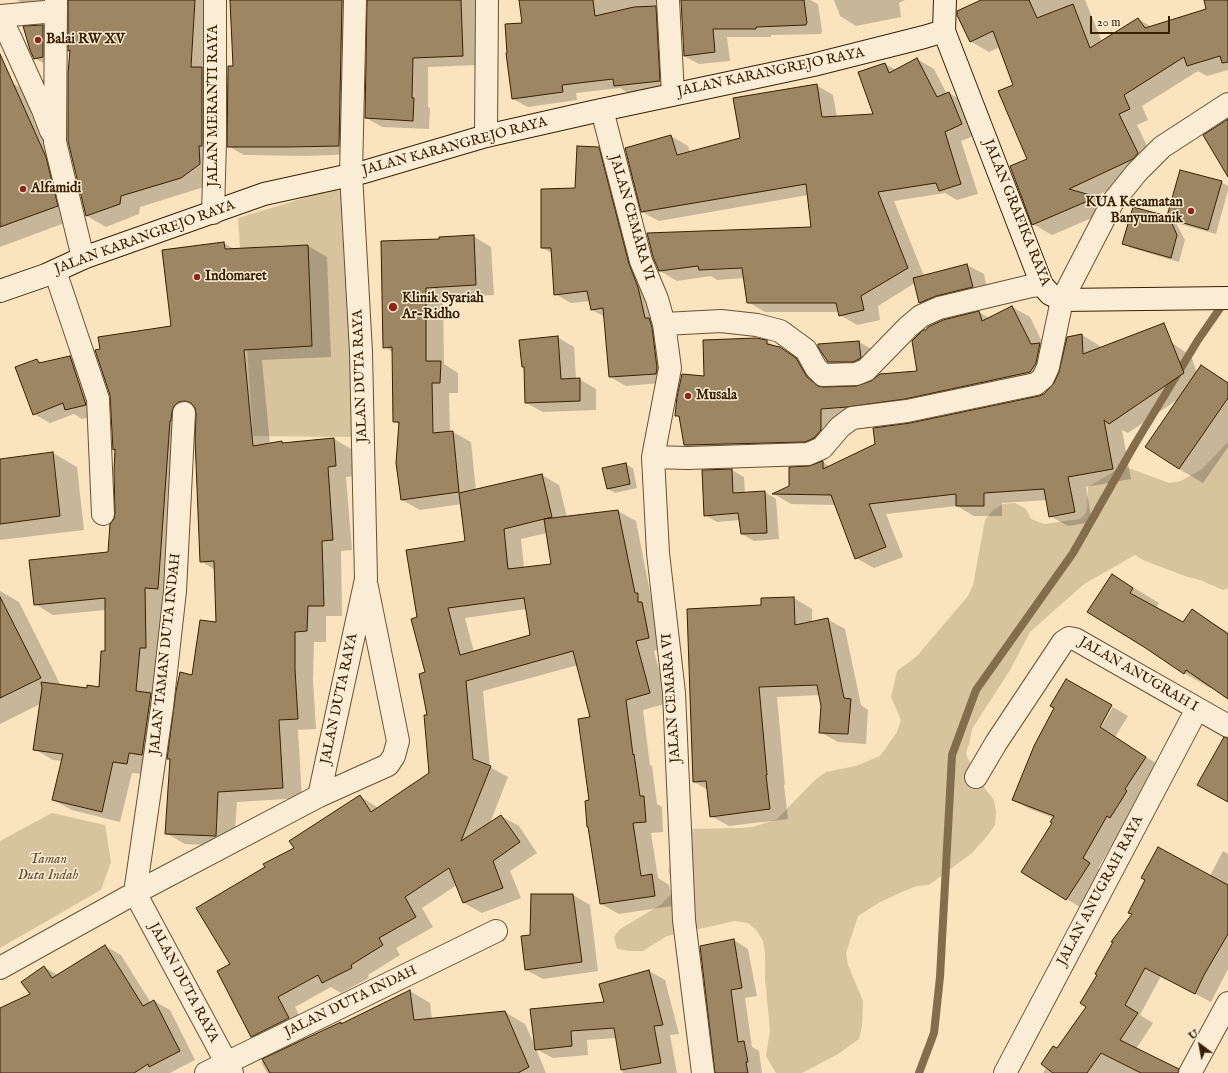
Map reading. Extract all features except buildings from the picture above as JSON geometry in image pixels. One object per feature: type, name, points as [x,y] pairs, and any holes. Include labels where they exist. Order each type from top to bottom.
[{"type":"street","name":"JALAN MERANTI RAYA","points":[[213,213],[215,140],[214,0]]},
{"type":"street","name":"JALAN DUTA RAYA","points":[[0,968],[135,893],[319,796],[388,765],[394,756],[398,741],[366,579],[361,352],[352,174],[355,0]]},
{"type":"street","points":[[486,136],[487,0]]},
{"type":"street","points":[[668,0],[673,94]]},
{"type":"street","points":[[944,31],[945,0]]},
{"type":"street","points":[[55,142],[56,5],[0,17],[43,110],[55,142],[84,258]]},
{"type":"street","name":"JALAN KARANGREJO RAYA","points":[[0,291],[55,271],[84,258],[264,194],[364,172],[486,136],[673,94],[696,91],[813,65],[944,31]]},
{"type":"street","name":"JALAN GRAFIKA RAYA","points":[[944,31],[1042,285],[1050,294],[1062,300],[1228,298]]},
{"type":"street","points":[[653,457],[688,458],[808,454],[822,448],[840,427],[852,418],[907,411],[1036,384],[1043,378],[1048,367],[1062,300],[1112,203],[1137,172],[1162,147],[1228,104]]},
{"type":"street","name":"JALAN CEMARA VI","points":[[602,110],[641,261],[657,299],[664,324],[670,368],[653,457],[658,553],[674,693],[684,920],[703,1073]]},
{"type":"street","points":[[55,271],[98,399],[103,514]]},
{"type":"street","points":[[664,324],[721,321],[757,325],[780,331],[806,350],[816,368],[823,375],[856,374],[866,370],[908,327],[921,316],[939,308],[1031,286],[1042,285]]},
{"type":"street","name":"JALAN TAMAN DUTA INDAH","points":[[135,893],[162,707],[175,591],[184,413]]},
{"type":"street","name":"JALAN DUTA RAYA","points":[[319,796],[366,579]]},
{"type":"street","name":"JALAN ANUGRAH I","points":[[976,777],[996,743],[1063,642],[1069,638],[1075,639],[1228,726]]},
{"type":"street","name":"JALAN ANUGRAH RAYA","points":[[1005,1073],[1197,709]]},
{"type":"street","name":"JALAN DUTA RAYA","points":[[135,893],[230,1068]]},
{"type":"street","name":"JALAN DUTA INDAH","points":[[206,1073],[230,1068],[496,931]]},
{"type":"street","points":[[1190,1073],[1228,1003]]},
{"type":"green space","points":[[347,185],[358,437],[253,436],[238,218]]},
{"type":"green space","points":[[1228,442],[1228,588],[1223,590],[1200,580],[1145,561],[1135,555],[1084,584],[1030,632],[1010,670],[972,729],[966,753],[986,790],[994,800],[996,813],[995,825],[972,853],[929,885],[917,886],[902,892],[880,902],[858,916],[846,953],[848,965],[863,1001],[862,1026],[859,1039],[838,1054],[802,1073],[776,1073],[766,1056],[770,1030],[763,941],[757,931],[748,923],[735,921],[667,936],[643,951],[617,949],[614,937],[620,929],[662,904],[670,895],[672,882],[668,870],[688,829],[753,827],[777,819],[816,779],[826,772],[856,766],[880,756],[897,732],[901,720],[891,697],[897,671],[917,656],[968,596],[973,585],[985,520],[993,510],[1003,504],[1015,503],[1026,509],[1031,519],[1044,524],[1080,519],[1086,513],[1088,487],[1123,466],[1169,483],[1181,481],[1202,469]]},
{"type":"green space","name":"Taman Duta Indah","points":[[52,813],[105,825],[111,862],[101,890],[0,948],[0,841]]},
{"type":"waterway","points":[[919,1073],[934,1033],[940,977],[952,755],[976,690],[1073,553],[1135,444],[1198,340],[1225,301]]},
{"type":"place","name":"Balai RW XV","points":[[38,40]]},
{"type":"place","name":"Alfamidi","points":[[23,189]]},
{"type":"place","name":"KUA Kecamatan Banyumanik","points":[[1191,211]]},
{"type":"place","name":"Indomaret","points":[[197,277]]},
{"type":"place","name":"Klinik Syariah Ar-Ridho","points":[[393,307]]},
{"type":"place","name":"Musala","points":[[688,396]]}]
